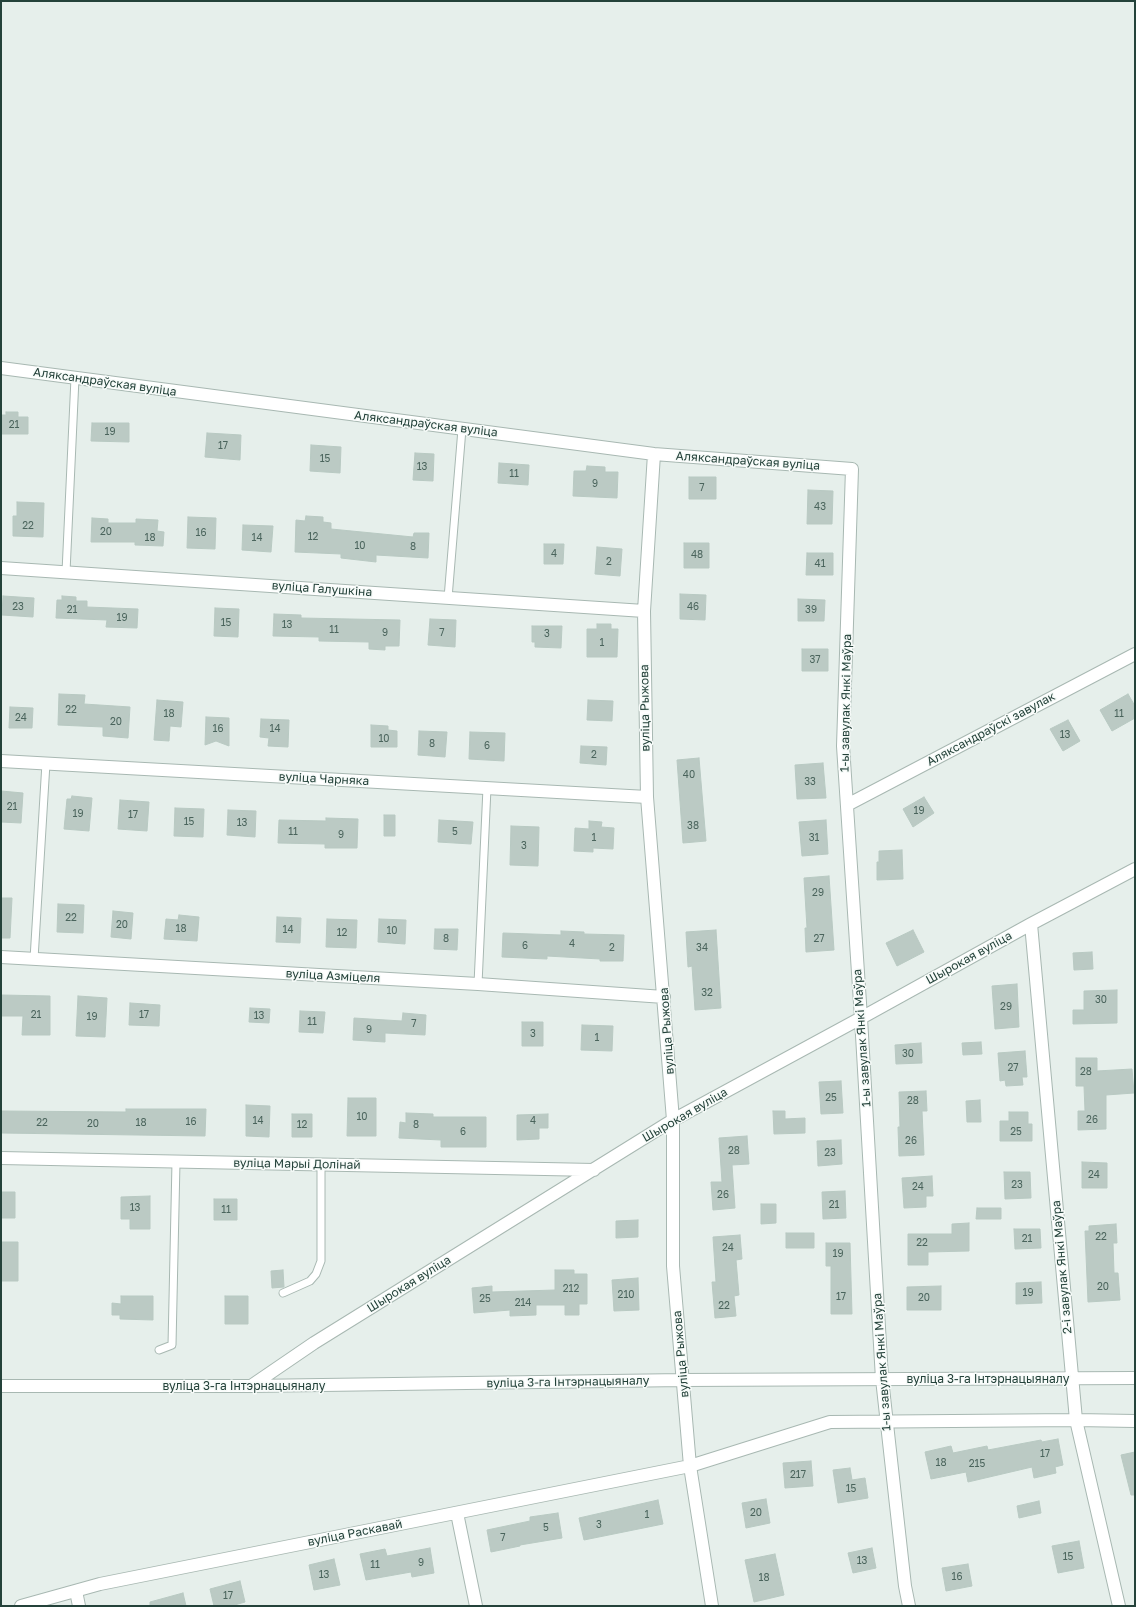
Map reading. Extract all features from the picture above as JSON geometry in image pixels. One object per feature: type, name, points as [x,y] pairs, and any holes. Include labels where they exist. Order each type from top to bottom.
[{"type":"street","name":"Аляксандраўская вуліца","points":[[1,368],[654,454],[852,469]]},
{"type":"street","name":"вуліца Рыжова","points":[[654,454],[644,611],[647,797],[673,1120],[673,1266],[690,1466],[712,1606]]},
{"type":"street","name":"1-ы завулак Янкі Маўра","points":[[852,469],[843,746],[861,1018],[882,1379],[905,1586],[909,1606]]},
{"type":"street","name":"вуліца Галушкіна","points":[[1,568],[644,611]]},
{"type":"street","name":"Аляксандраўскі завулак","points":[[847,805],[1135,654]]},
{"type":"street","name":"вуліца Чарняка","points":[[1,760],[647,797]]},
{"type":"street","name":"Шырокая вуліца","points":[[250,1386],[314,1343],[673,1120],[1031,924],[1135,869]]},
{"type":"street","name":"2-і завулак Янкі Маўра","points":[[1031,924],[1076,1420],[1119,1606]]},
{"type":"street","name":"вуліца Азміцеля","points":[[1,957],[478,984],[664,997]]},
{"type":"street","name":"вуліца Марыі Долінай","points":[[1,1158],[594,1170]]},
{"type":"street","name":"вуліца 3-га Інтэрнацыяналу","points":[[1,1386],[250,1386],[683,1380],[1135,1378]]},
{"type":"street","name":"вуліца Раскавай","points":[[21,1606],[100,1584],[690,1466],[830,1422],[1135,1421]]},
{"type":"street","points":[[457,1513],[476,1606]]},
{"type":"street","points":[[76,1591],[79,1606]]},
{"type":"lane","points":[[66,572],[75,378]]},
{"type":"lane","points":[[448,598],[462,429]]},
{"type":"lane","points":[[34,959],[46,763]]},
{"type":"lane","points":[[478,984],[487,788]]},
{"type":"lane","points":[[159,1350],[172,1345],[176,1162]]},
{"type":"lane","points":[[283,1293],[310,1281],[316,1274],[321,1261],[321,1165]]},
{"type":"building","points":[[6,412],[18,412],[18,417],[28,417],[28,434],[1,434],[1,415],[6,415]]},
{"type":"building","points":[[92,423],[129,423],[129,442],[91,441]]},
{"type":"building","points":[[207,433],[241,435],[240,460],[205,457]]},
{"type":"building","points":[[311,445],[341,447],[340,473],[310,471]]},
{"type":"building","points":[[415,453],[434,454],[433,481],[413,480]]},
{"type":"building","points":[[499,463],[529,465],[528,485],[498,483]]},
{"type":"building","points":[[587,466],[605,467],[605,472],[618,472],[617,498],[573,496],[574,471],[586,471]]},
{"type":"building","points":[[689,477],[716,477],[716,499],[689,499]]},
{"type":"building","points":[[808,490],[833,491],[832,524],[807,524]]},
{"type":"building","points":[[17,502],[44,503],[43,537],[13,536],[13,516],[17,516]]},
{"type":"building","points":[[306,516],[323,517],[323,522],[331,523],[331,529],[413,537],[414,533],[429,533],[428,558],[376,555],[376,562],[341,558],[341,554],[295,552],[296,520],[305,521]]},
{"type":"building","points":[[188,517],[216,518],[215,549],[187,548]]},
{"type":"building","points":[[92,518],[108,519],[108,523],[136,523],[136,519],[158,520],[157,531],[164,532],[163,546],[135,545],[135,542],[91,542]]},
{"type":"building","points":[[243,525],[273,526],[271,552],[242,550]]},
{"type":"building","points":[[684,543],[709,543],[709,568],[684,568]]},
{"type":"building","points":[[544,544],[564,544],[563,564],[544,564]]},
{"type":"building","points":[[597,547],[622,549],[620,576],[595,574]]},
{"type":"building","points":[[807,553],[833,553],[833,575],[806,575]]},
{"type":"building","points":[[680,594],[706,595],[705,620],[680,619]]},
{"type":"building","points":[[3,596],[34,598],[33,617],[2,615]]},
{"type":"building","points":[[62,596],[76,597],[76,601],[87,601],[87,607],[138,609],[137,628],[106,627],[107,620],[56,618],[57,600],[62,600]]},
{"type":"building","points":[[798,599],[825,600],[824,621],[798,621]]},
{"type":"building","points":[[215,608],[239,609],[238,637],[214,636]]},
{"type":"building","points":[[274,614],[301,615],[301,618],[400,620],[399,646],[385,646],[385,650],[369,649],[369,642],[319,641],[319,637],[273,636]]},
{"type":"building","points":[[430,619],[456,620],[455,647],[428,645]]},
{"type":"building","points":[[597,624],[611,624],[611,629],[618,629],[617,657],[587,657],[587,629],[597,629]]},
{"type":"building","points":[[532,626],[562,626],[561,648],[535,647],[535,642],[532,642]]},
{"type":"building","points":[[802,649],[828,649],[828,671],[802,671]]},
{"type":"building","points":[[59,694],[85,695],[84,704],[130,707],[128,738],[103,736],[103,727],[58,725]]},
{"type":"building","points":[[1128,694],[1135,706],[1135,718],[1112,731],[1100,710]]},
{"type":"building","points":[[157,700],[183,702],[181,727],[170,726],[169,741],[154,740]]},
{"type":"building","points":[[588,700],[613,701],[612,721],[587,720]]},
{"type":"building","points":[[10,707],[33,708],[32,728],[9,728]]},
{"type":"building","points":[[206,717],[229,718],[229,746],[216,741],[205,745]]},
{"type":"building","points":[[261,719],[289,720],[288,747],[268,746],[269,738],[260,737]]},
{"type":"building","points":[[1068,720],[1080,741],[1063,751],[1050,729]]},
{"type":"building","points":[[371,725],[388,726],[388,730],[397,731],[397,747],[371,747]]},
{"type":"building","points":[[419,731],[447,732],[445,757],[418,755]]},
{"type":"building","points":[[470,732],[505,733],[504,761],[469,759]]},
{"type":"building","points":[[581,746],[607,747],[606,765],[580,763]]},
{"type":"building","points":[[699,758],[706,841],[683,843],[677,760]]},
{"type":"building","points":[[823,763],[826,798],[797,799],[795,765]]},
{"type":"building","points":[[1,791],[23,793],[21,823],[1,822]]},
{"type":"building","points":[[72,796],[92,798],[89,831],[64,829],[67,799],[71,799]]},
{"type":"building","points":[[924,797],[934,813],[913,827],[903,809]]},
{"type":"building","points":[[120,800],[149,802],[147,831],[118,829]]},
{"type":"building","points":[[175,808],[204,809],[203,837],[174,836]]},
{"type":"building","points":[[228,810],[256,811],[255,837],[227,835]]},
{"type":"building","points":[[384,815],[395,815],[395,836],[384,836]]},
{"type":"building","points":[[326,818],[358,819],[357,848],[325,848],[325,844],[278,843],[279,820],[326,821]]},
{"type":"building","points":[[439,820],[473,822],[471,844],[438,842]]},
{"type":"building","points":[[826,820],[828,854],[802,856],[799,822]]},
{"type":"building","points":[[589,821],[602,822],[601,827],[614,828],[613,849],[593,848],[593,852],[574,851],[575,828],[589,829]]},
{"type":"building","points":[[511,826],[539,827],[538,866],[510,865]]},
{"type":"building","points":[[902,850],[903,879],[877,880],[877,862],[879,862],[879,851]]},
{"type":"building","points":[[829,876],[834,950],[806,952],[805,928],[807,928],[804,878]]},
{"type":"building","points":[[1,898],[12,898],[10,938],[1,938]]},
{"type":"building","points":[[58,904],[84,905],[83,933],[57,932]]},
{"type":"building","points":[[113,911],[133,913],[131,939],[111,937]]},
{"type":"building","points":[[179,915],[199,917],[197,941],[164,939],[166,919],[178,920]]},
{"type":"building","points":[[277,917],[301,918],[300,943],[276,942]]},
{"type":"building","points":[[327,919],[357,920],[356,948],[326,947]]},
{"type":"building","points":[[379,919],[406,920],[405,944],[378,942]]},
{"type":"building","points":[[435,929],[458,929],[457,950],[434,949]]},
{"type":"building","points":[[716,930],[721,1008],[695,1010],[692,966],[688,967],[686,932]]},
{"type":"building","points":[[913,930],[924,952],[897,966],[886,943]]},
{"type":"building","points":[[561,931],[584,932],[584,934],[624,935],[623,961],[600,961],[600,959],[547,956],[547,959],[502,957],[503,933],[561,935]]},
{"type":"building","points":[[1092,952],[1093,969],[1074,970],[1073,953]]},
{"type":"building","points":[[1017,984],[1019,1027],[995,1029],[992,986]]},
{"type":"building","points":[[1117,990],[1117,1023],[1073,1024],[1073,1010],[1084,1010],[1084,991]]},
{"type":"building","points":[[1,995],[50,996],[50,1035],[22,1035],[23,1016],[1,1016]]},
{"type":"building","points":[[78,996],[107,998],[105,1037],[76,1036]]},
{"type":"building","points":[[130,1003],[160,1005],[159,1026],[129,1025]]},
{"type":"building","points":[[250,1008],[270,1009],[269,1023],[249,1022]]},
{"type":"building","points":[[300,1011],[325,1012],[323,1033],[299,1032]]},
{"type":"building","points":[[403,1013],[426,1015],[425,1035],[385,1033],[385,1042],[353,1040],[354,1018],[402,1021]]},
{"type":"building","points":[[522,1022],[543,1022],[543,1046],[522,1046]]},
{"type":"building","points":[[582,1025],[613,1026],[612,1051],[581,1050]]},
{"type":"building","points":[[981,1042],[982,1054],[963,1055],[962,1043]]},
{"type":"building","points":[[921,1043],[922,1063],[896,1064],[895,1045]]},
{"type":"building","points":[[1025,1051],[1027,1077],[1022,1077],[1023,1085],[1006,1086],[1005,1080],[1000,1081],[998,1053]]},
{"type":"building","points":[[1076,1058],[1097,1058],[1097,1071],[1132,1069],[1134,1093],[1106,1095],[1106,1129],[1078,1130],[1078,1111],[1085,1111],[1084,1086],[1076,1086]]},
{"type":"building","points":[[841,1081],[843,1113],[821,1114],[819,1082]]},
{"type":"building","points":[[926,1091],[927,1111],[922,1111],[924,1155],[899,1156],[899,1092]]},
{"type":"building","points":[[348,1098],[376,1098],[376,1136],[347,1136]]},
{"type":"building","points":[[980,1100],[981,1122],[967,1122],[966,1101]]},
{"type":"building","points":[[246,1105],[270,1106],[269,1137],[246,1136]]},
{"type":"building","points":[[126,1109],[206,1109],[205,1136],[1,1133],[1,1111],[126,1112]]},
{"type":"building","points":[[773,1111],[785,1111],[785,1119],[805,1118],[805,1133],[774,1134]]},
{"type":"building","points":[[1009,1112],[1028,1112],[1028,1124],[1032,1124],[1032,1141],[1000,1141],[1000,1121],[1009,1121]]},
{"type":"building","points":[[406,1113],[433,1114],[433,1117],[486,1117],[486,1147],[441,1147],[441,1140],[399,1138],[400,1122],[406,1123]]},
{"type":"building","points":[[292,1114],[312,1114],[312,1137],[292,1137]]},
{"type":"building","points":[[548,1114],[548,1128],[539,1128],[539,1139],[517,1140],[517,1115]]},
{"type":"building","points":[[747,1136],[749,1164],[732,1165],[735,1208],[713,1210],[711,1182],[722,1182],[719,1138]]},
{"type":"building","points":[[841,1140],[842,1164],[818,1166],[817,1141]]},
{"type":"building","points":[[1082,1162],[1107,1163],[1107,1188],[1082,1188]]},
{"type":"building","points":[[1004,1172],[1030,1172],[1031,1198],[1005,1199]]},
{"type":"building","points":[[932,1176],[933,1196],[926,1196],[926,1207],[904,1208],[902,1178]]},
{"type":"building","points":[[845,1191],[846,1218],[823,1219],[822,1192]]},
{"type":"building","points":[[1,1192],[15,1192],[15,1218],[1,1218]]},
{"type":"building","points":[[150,1196],[150,1229],[130,1229],[130,1219],[121,1219],[121,1197]]},
{"type":"building","points":[[214,1199],[237,1199],[237,1220],[214,1220]]},
{"type":"building","points":[[761,1204],[776,1204],[776,1223],[761,1224]]},
{"type":"building","points":[[977,1208],[1001,1208],[1001,1219],[976,1219]]},
{"type":"building","points":[[638,1220],[638,1237],[616,1238],[616,1221]]},
{"type":"building","points":[[969,1223],[969,1251],[928,1252],[928,1265],[908,1265],[908,1234],[952,1234],[952,1224]]},
{"type":"building","points":[[1116,1224],[1117,1243],[1113,1243],[1114,1273],[1118,1273],[1120,1300],[1088,1302],[1085,1231],[1089,1231],[1089,1226]]},
{"type":"building","points":[[1014,1229],[1040,1229],[1041,1248],[1015,1249]]},
{"type":"building","points":[[786,1233],[814,1233],[814,1248],[786,1248]]},
{"type":"building","points":[[740,1235],[742,1259],[736,1260],[739,1295],[734,1296],[736,1316],[715,1318],[712,1282],[716,1282],[713,1237]]},
{"type":"building","points":[[1,1242],[18,1242],[18,1281],[1,1281]]},
{"type":"building","points":[[826,1243],[850,1243],[852,1314],[831,1314],[831,1266],[826,1266]]},
{"type":"building","points":[[283,1270],[284,1287],[272,1288],[271,1271]]},
{"type":"building","points":[[555,1270],[574,1270],[574,1274],[587,1274],[587,1304],[579,1304],[579,1315],[565,1315],[565,1305],[536,1305],[536,1315],[510,1316],[510,1310],[474,1313],[472,1288],[492,1286],[492,1292],[555,1290]]},
{"type":"building","points":[[638,1278],[639,1310],[614,1311],[612,1280]]},
{"type":"building","points":[[1041,1282],[1042,1303],[1016,1304],[1016,1283]]},
{"type":"building","points":[[941,1286],[941,1310],[907,1310],[907,1287]]},
{"type":"building","points":[[121,1296],[153,1296],[153,1320],[120,1319],[120,1315],[112,1315],[112,1303],[121,1304]]},
{"type":"building","points":[[225,1296],[248,1296],[248,1324],[225,1324]]},
{"type":"building","points":[[1058,1439],[1063,1465],[1055,1467],[1056,1473],[1034,1478],[1032,1467],[968,1482],[966,1472],[931,1479],[925,1452],[951,1446],[953,1453],[987,1446],[988,1450],[1041,1440],[1042,1442]]},
{"type":"building","points":[[1135,1452],[1135,1495],[1131,1495],[1121,1455]]},
{"type":"building","points":[[811,1461],[813,1486],[785,1488],[783,1463]]},
{"type":"building","points":[[850,1468],[852,1480],[865,1478],[868,1498],[838,1503],[833,1470]]},
{"type":"building","points":[[766,1499],[770,1523],[746,1528],[742,1503]]},
{"type":"building","points":[[658,1500],[663,1524],[584,1540],[579,1518]]},
{"type":"building","points":[[1039,1501],[1041,1513],[1019,1518],[1017,1506]]},
{"type":"building","points":[[558,1513],[562,1538],[520,1545],[491,1552],[487,1530],[530,1521],[530,1517]]},
{"type":"building","points":[[1079,1541],[1084,1568],[1058,1573],[1052,1546]]},
{"type":"building","points":[[430,1548],[434,1573],[412,1577],[411,1572],[366,1580],[360,1554],[385,1549],[387,1556]]},
{"type":"building","points":[[872,1548],[876,1568],[853,1573],[848,1553]]},
{"type":"building","points":[[775,1554],[784,1595],[754,1602],[745,1560]]},
{"type":"building","points":[[334,1559],[340,1585],[314,1590],[309,1565]]},
{"type":"building","points":[[968,1564],[972,1586],[946,1591],[942,1568]]},
{"type":"building","points":[[240,1581],[245,1602],[231,1606],[214,1606],[210,1589]]},
{"type":"building","points":[[183,1593],[186,1606],[150,1606],[150,1602]]}]
